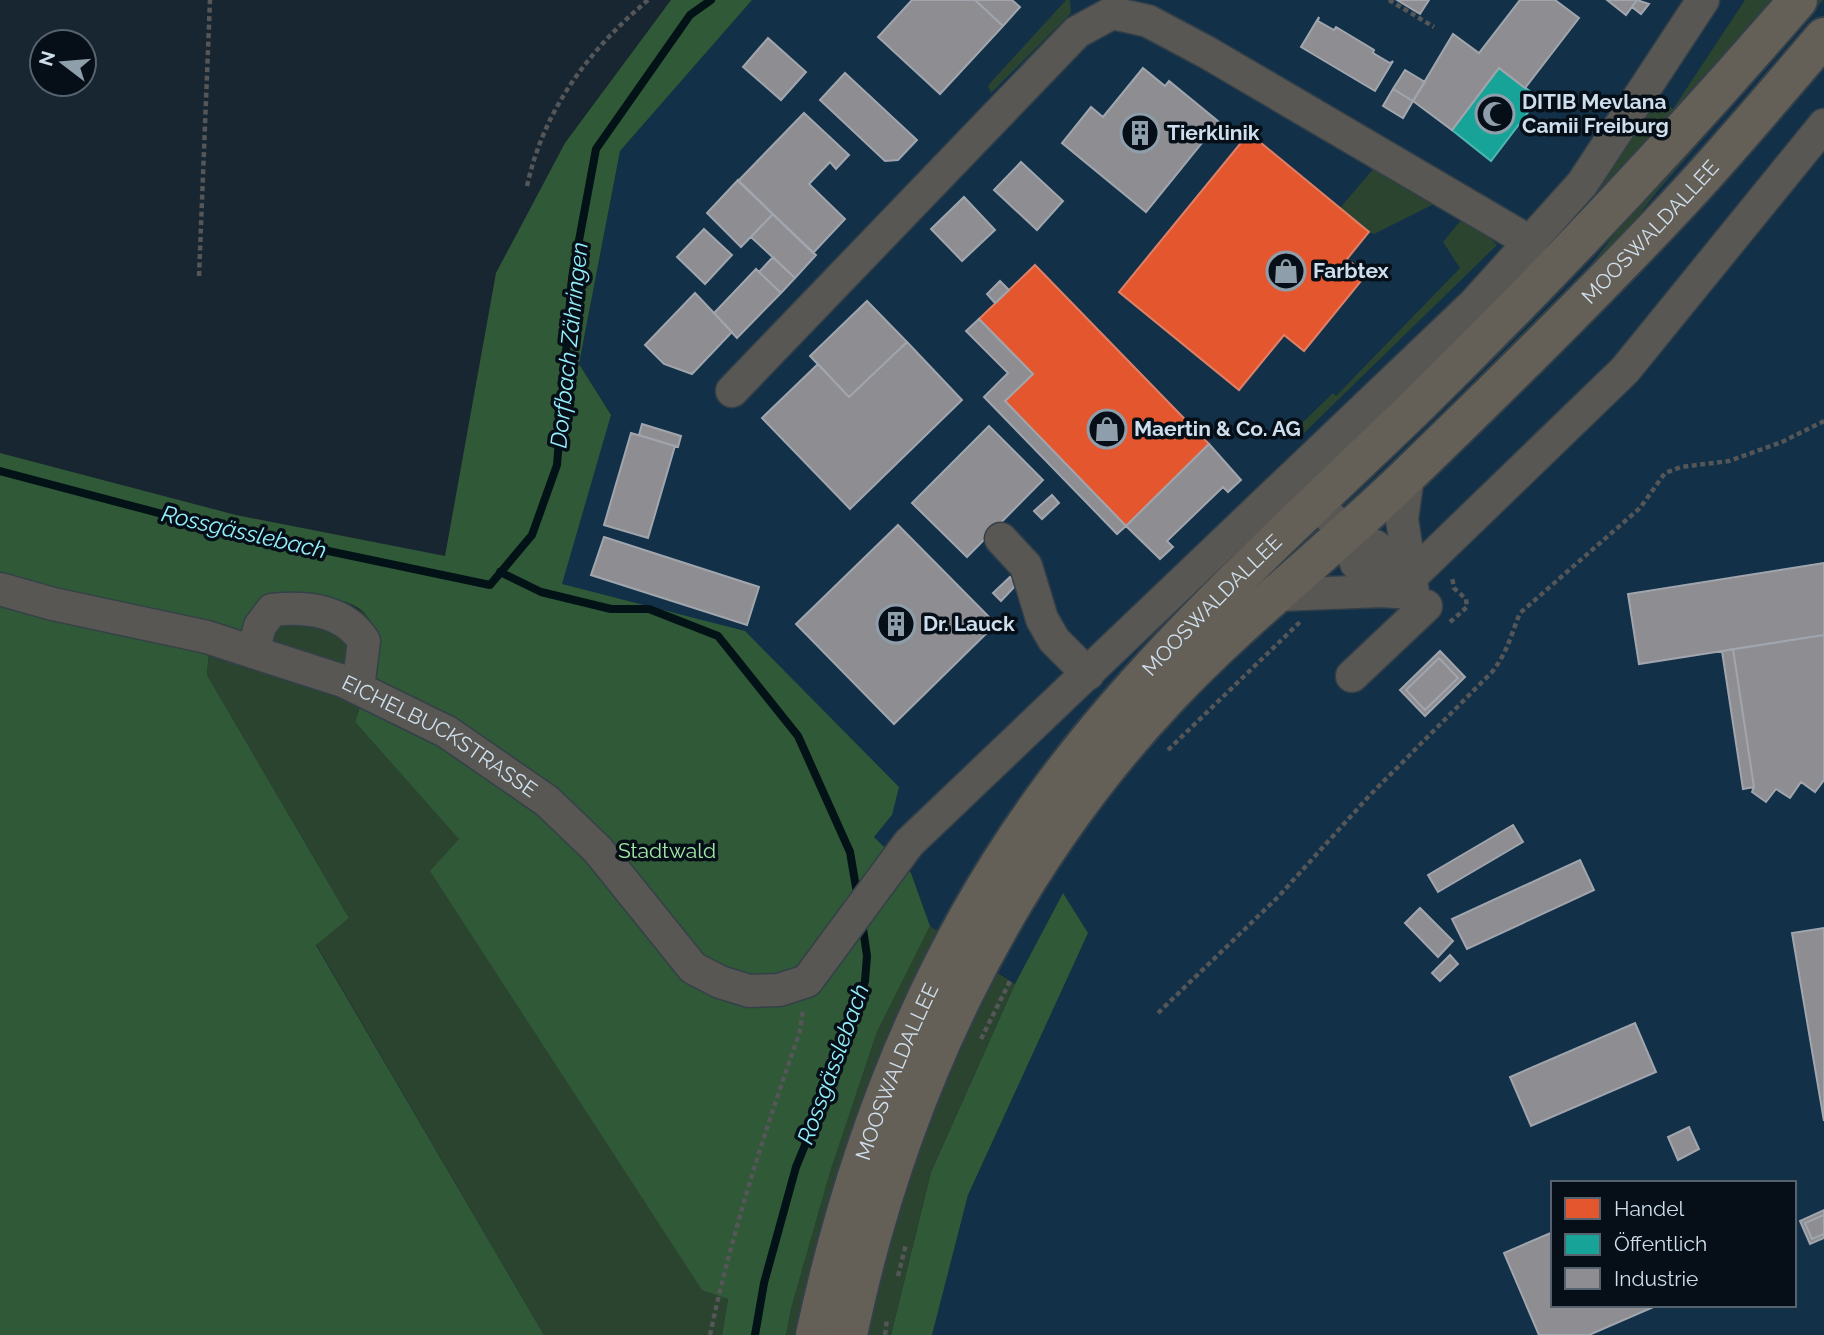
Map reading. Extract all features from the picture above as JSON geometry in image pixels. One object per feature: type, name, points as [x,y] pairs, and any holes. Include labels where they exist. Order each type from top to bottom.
[{"type":"main road","name":"MOOSWALDALLEE","points":[[815,1335],[834,1248],[885,1092],[941,970],[985,888],[1042,801],[1102,724],[1186,632],[1526,298],[1606,215],[1798,0]]},
{"type":"main road","name":"MOOSWALDALLEE","points":[[848,1335],[871,1236],[910,1116],[962,998],[993,938],[1072,816],[1168,697],[1276,595],[1348,534],[1679,204],[1824,37]]},
{"type":"street","name":"MOOSWALDALLEE","points":[[807,981],[909,843],[1475,303],[1532,243],[1582,184],[1703,0]]},
{"type":"street","points":[[732,391],[1077,32],[1112,13],[1148,21],[1208,53],[1532,243]]},
{"type":"street","points":[[1412,576],[1625,370],[1824,125]]},
{"type":"street","points":[[1276,595],[1381,591],[1413,593],[1402,519],[1408,476]]},
{"type":"street","points":[[1316,503],[1348,534],[1376,546],[1412,576]]},
{"type":"street","points":[[1348,534],[1356,563],[1381,591]]},
{"type":"street","points":[[1001,539],[1026,566],[1042,620],[1054,640],[1088,674]]},
{"type":"street","name":"EICHELBUCKSTRASSE","points":[[0,589],[53,604],[207,637],[358,688],[447,732],[547,801],[598,850],[692,968],[720,982],[750,991],[779,990],[807,981]]},
{"type":"street","points":[[1352,676],[1426,606]]},
{"type":"street","points":[[253,652],[260,626],[272,610],[293,608],[333,614],[354,624],[364,640],[358,688]]},
{"type":"path","points":[[199,276],[210,0]]},
{"type":"path","points":[[527,186],[536,147],[569,86],[611,32],[648,0]]},
{"type":"path","points":[[1389,0],[1434,27]]},
{"type":"path","points":[[1158,1013],[1278,897],[1370,795],[1492,672],[1508,651],[1511,634],[1520,613],[1640,508],[1665,473],[1681,467],[1730,461],[1782,442],[1824,421]]},
{"type":"path","points":[[1158,759],[1326,594]]},
{"type":"path","points":[[978,1047],[1016,969]]},
{"type":"path","points":[[710,1335],[727,1256],[748,1180],[800,1031],[807,981]]},
{"type":"path","points":[[895,1284],[909,1233]]},
{"type":"path","points":[[884,1335],[889,1310]]},
{"type":"shaded area","points":[[752,0],[1824,0],[1824,1335],[932,1335],[968,1195],[1088,933],[1063,894],[1015,984],[930,926],[911,873],[874,837],[892,815],[561,585],[611,415],[579,364],[620,151]]},
{"type":"green space","name":"Stadtwald","points":[[671,0],[752,0],[620,151],[579,364],[611,415],[562,584],[745,631],[899,787],[892,815],[874,837],[911,873],[930,926],[877,1032],[831,1169],[786,1335],[722,1335],[728,1299],[702,1290],[430,871],[459,839],[355,722],[375,657],[373,626],[365,614],[351,604],[297,594],[249,633],[211,623],[207,675],[349,918],[316,945],[544,1335],[0,1335],[0,453],[236,515],[445,556],[496,273],[565,143]]},
{"type":"green space","points":[[1066,0],[1070,0],[1071,13],[991,93],[988,86]]},
{"type":"green space","points":[[1745,0],[1779,0],[1595,205],[1395,395],[1551,242],[1576,214],[1656,97],[1673,109]]},
{"type":"green space","points":[[1815,0],[1823,0],[1656,193],[1595,271],[1369,486],[1590,266],[1637,205]]},
{"type":"green space","points":[[1374,168],[1434,204],[1374,234],[1369,232],[1340,208]]},
{"type":"green space","points":[[1461,220],[1484,232],[1497,245],[1303,434],[1301,424],[1333,393],[1336,396],[1460,268],[1443,242]]},
{"type":"green space","points":[[297,594],[350,604],[367,615],[375,625],[377,649],[355,722],[460,839],[431,871],[511,992],[728,1299],[722,1335],[544,1335],[316,944],[349,918],[207,675],[211,623]]},
{"type":"green space","points":[[1063,893],[1088,933],[968,1195],[932,1335],[891,1335],[931,1172],[1015,984]]},
{"type":"green space","points":[[930,926],[947,937],[806,1335],[786,1335],[831,1169],[877,1032]]},
{"type":"green space","points":[[998,973],[1015,984],[931,1172],[891,1335],[867,1335],[896,1224],[919,1150],[947,1079]]},
{"type":"building: Handel","points":[[1249,133],[1369,232],[1347,259],[1366,275],[1304,351],[1284,335],[1239,390],[1119,292]]},
{"type":"building: Handel","points":[[1035,265],[1209,444],[1126,526],[1005,401],[1033,374],[979,319]]},
{"type":"building: Öffentlich","name":"DITIB Mevlana Camii Freiburg","points":[[1499,68],[1539,98],[1491,161],[1452,130]]},
{"type":"building: Industrie","points":[[912,0],[975,0],[1003,26],[940,94],[878,37]]},
{"type":"building: Industrie","points":[[975,0],[1012,0],[1020,7],[1003,26]]},
{"type":"building: Industrie","points":[[1397,0],[1429,0],[1420,14]]},
{"type":"building: Industrie","points":[[1520,0],[1555,0],[1579,18],[1525,88],[1499,68],[1452,130],[1413,101],[1453,34],[1479,53]]},
{"type":"building: Industrie","points":[[1607,0],[1637,0],[1626,15]]},
{"type":"building: Industrie","points":[[1637,0],[1649,4],[1641,14],[1632,7]]},
{"type":"building: Industrie","points":[[1319,17],[1318,21],[1334,30],[1336,27],[1390,63],[1393,61],[1375,91],[1301,47]]},
{"type":"building: Industrie","points":[[768,38],[806,72],[781,100],[743,67]]},
{"type":"building: Industrie","name":"Tierklinik","points":[[1143,68],[1165,86],[1169,81],[1219,122],[1146,212],[1062,143],[1091,107],[1103,117]]},
{"type":"building: Industrie","points":[[1405,70],[1425,82],[1413,101],[1393,89]]},
{"type":"building: Industrie","points":[[845,73],[917,140],[898,160],[885,161],[820,100]]},
{"type":"building: Industrie","points":[[1393,89],[1413,101],[1403,118],[1383,106]]},
{"type":"building: Industrie","points":[[804,113],[849,155],[836,169],[830,162],[809,184],[845,219],[813,253],[738,181]]},
{"type":"building: Industrie","points":[[1021,162],[1063,201],[1037,230],[994,190]]},
{"type":"building: Industrie","points":[[738,180],[773,214],[741,247],[707,213]]},
{"type":"building: Industrie","points":[[964,197],[995,230],[962,261],[931,229]]},
{"type":"building: Industrie","points":[[773,214],[816,255],[795,278],[751,237]]},
{"type":"building: Industrie","points":[[704,229],[732,255],[705,284],[677,257]]},
{"type":"building: Industrie","points":[[773,257],[795,278],[781,293],[759,272]]},
{"type":"building: Industrie","points":[[756,269],[781,293],[737,338],[714,313]]},
{"type":"building: Industrie","points":[[1000,281],[1009,290],[995,303],[987,294]]},
{"type":"building: Industrie","points":[[695,293],[732,332],[692,374],[664,364],[645,345]]},
{"type":"building: Industrie","points":[[867,301],[907,342],[849,397],[810,356]]},
{"type":"building: Industrie","points":[[979,319],[1033,374],[1005,401],[1126,526],[1117,534],[984,397],[1008,373],[966,331]]},
{"type":"building: Industrie","points":[[907,342],[962,400],[850,509],[762,418],[818,364],[849,397]]},
{"type":"building: Industrie","points":[[642,424],[681,436],[678,447],[639,435]]},
{"type":"building: Industrie","points":[[989,426],[1043,480],[967,557],[912,503]]},
{"type":"building: Industrie","points":[[631,433],[675,446],[648,538],[604,525]]},
{"type":"building: Industrie","points":[[1209,444],[1241,480],[1228,492],[1223,487],[1167,541],[1173,547],[1160,559],[1126,526]]},
{"type":"building: Industrie","points":[[1052,495],[1059,503],[1042,519],[1034,511]]},
{"type":"building: Industrie","name":"Dr. Lauck","points":[[898,525],[996,624],[894,724],[796,624]]},
{"type":"building: Industrie","points":[[604,537],[759,587],[747,625],[591,575]]},
{"type":"building: Industrie","points":[[1824,563],[1824,635],[1639,664],[1628,594]]},
{"type":"building: Industrie","points":[[1010,577],[1017,584],[1001,601],[993,593]]},
{"type":"building: Industrie","points":[[1824,635],[1824,780],[1815,792],[1801,782],[1790,798],[1776,789],[1766,802],[1752,792],[1754,787],[1733,649]]},
{"type":"building: Industrie","points":[[1733,649],[1754,787],[1743,789],[1722,651]]},
{"type":"building: Industrie","points":[[1440,651],[1465,677],[1425,716],[1400,690]],"holes":[[[1439,658],[1458,678],[1425,710],[1406,690]]]},
{"type":"building: Industrie","points":[[1439,658],[1458,678],[1425,710],[1406,690]]},
{"type":"building: Industrie","points":[[1513,825],[1523,842],[1438,892],[1428,875]]},
{"type":"building: Industrie","points":[[1580,860],[1594,890],[1467,949],[1452,919]]},
{"type":"building: Industrie","points":[[1420,908],[1453,941],[1438,957],[1405,923]]},
{"type":"building: Industrie","points":[[1824,928],[1824,1121],[1792,933]]},
{"type":"building: Industrie","points":[[1450,955],[1458,964],[1440,981],[1432,973]]},
{"type":"building: Industrie","points":[[1635,1023],[1656,1072],[1531,1126],[1510,1077]]},
{"type":"building: Industrie","points":[[1689,1127],[1699,1149],[1678,1160],[1668,1137]]},
{"type":"building: Industrie","points":[[1824,1210],[1824,1215],[1805,1223],[1812,1239],[1824,1234],[1824,1238],[1810,1244],[1800,1221]]},
{"type":"building: Industrie","points":[[1824,1215],[1824,1234],[1812,1239],[1805,1223]]},
{"type":"building: Industrie","points":[[1551,1233],[1551,1307],[1653,1307],[1589,1335],[1539,1335],[1504,1253]]},
{"type":"waterway","name":"Dorfbach Zähringen","points":[[0,471],[200,524],[490,585],[532,535],[557,465],[572,278],[596,149],[690,15],[711,0]]},
{"type":"waterway","name":"Rossgässlebach","points":[[500,572],[541,592],[611,609],[649,609],[718,636],[798,736],[850,852],[858,899]]},
{"type":"waterway","name":"Rossgässlebach","points":[[755,1335],[764,1283],[796,1167],[836,1070],[865,981],[867,956],[862,922]]},
{"type":"place","name":"DITIB Mevlana Camii Freiburg","points":[[1495,114]]},
{"type":"place","name":"Tierklinik","points":[[1140,133]]},
{"type":"place","name":"Farbtex","points":[[1286,271]]},
{"type":"place","name":"Maertin & Co. AG","points":[[1107,429]]},
{"type":"place","name":"Dr. Lauck","points":[[896,624]]}]
